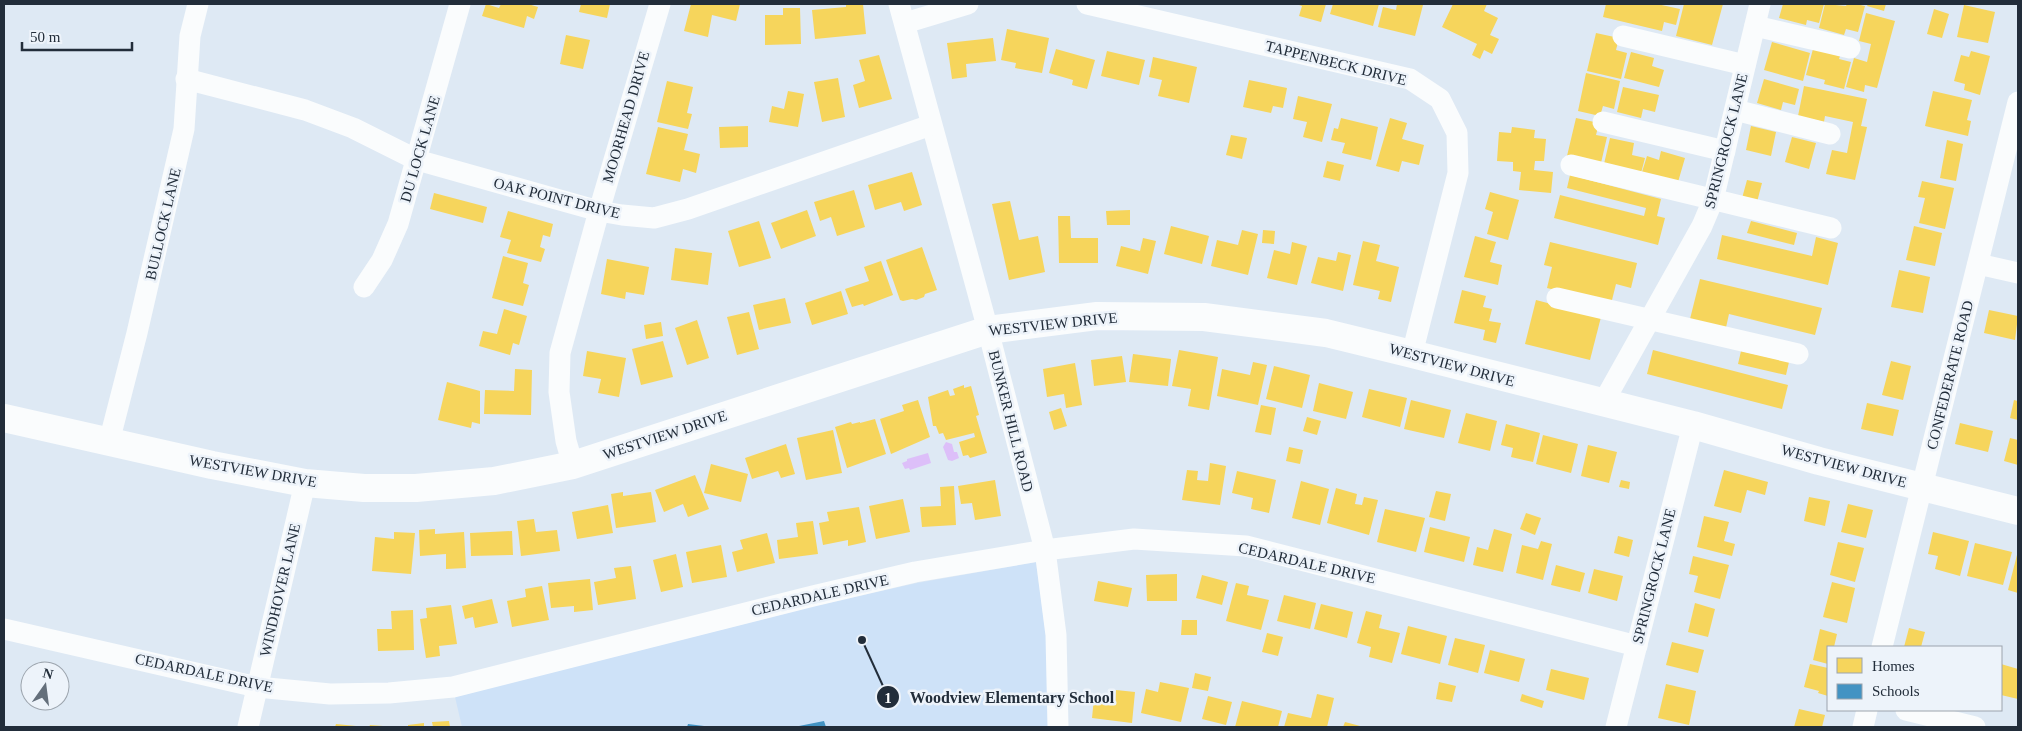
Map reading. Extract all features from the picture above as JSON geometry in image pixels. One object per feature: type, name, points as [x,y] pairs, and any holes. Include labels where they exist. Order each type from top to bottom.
[{"type":"main road","name":"WESTVIEW DRIVE","points":[[4,418],[212,465],[304,483],[364,488],[416,488],[494,481],[573,464],[988,330],[1097,316],[1204,317],[1326,333],[1693,425],[1819,461],[2018,510]]},
{"type":"street","name":"BULLOCK LANE","points":[[109,442],[140,324],[182,139],[190,36],[198,4]]},
{"type":"street","name":"DU LOCK LANE","points":[[364,287],[390,245],[417,160],[460,4]]},
{"type":"street","name":"MOORHEAD DRIVE","points":[[573,464],[566,442],[559,392],[560,353],[599,211],[660,4]]},
{"type":"street","points":[[902,13],[968,4]]},
{"type":"street","name":"TAPPENBECK DRIVE","points":[[1087,4],[1410,79],[1440,99],[1457,133],[1458,173],[1412,354]]},
{"type":"street","name":"SPRINGROCK LANE","points":[[1603,403],[1702,226],[1714,200],[1760,4]]},
{"type":"street","name":"BUNKER HILL ROAD","points":[[902,13],[988,330],[1045,550],[1056,635],[1058,727]]},
{"type":"street","points":[[1755,26],[1850,48]]},
{"type":"street","points":[[1623,36],[1745,65]]},
{"type":"street","name":"OAK POINT DRIVE","points":[[186,79],[305,110],[354,128],[417,160],[599,211],[654,218],[688,210],[931,125]]},
{"type":"street","name":"CONFEDERATE ROAD","points":[[1882,646],[2018,102]]},
{"type":"street","points":[[1735,110],[1830,134]]},
{"type":"street","points":[[1603,122],[1725,151]]},
{"type":"street","points":[[1571,164],[1831,228]]},
{"type":"street","points":[[1978,264],[2018,273]]},
{"type":"street","points":[[1558,298],[1648,320],[1674,323],[1798,354]]},
{"type":"street","name":"SPRINGROCK LANE","points":[[1616,727],[1693,425]]},
{"type":"street","name":"WINDHOVER LANE","points":[[248,727],[304,483]]},
{"type":"street","name":"CEDARDALE DRIVE","points":[[4,629],[257,687],[330,694],[388,693],[453,687],[725,617],[906,574],[1045,550],[1134,539],[1246,546],[1637,646]]},
{"type":"street","points":[[1863,727],[1867,711]]},
{"type":"street","points":[[1910,711],[1975,727]]},
{"type":"shaded area","points":[[946,442],[952,444],[954,452],[957,452],[959,458],[952,461],[948,460],[943,447]]},
{"type":"shaded area","points":[[928,453],[931,463],[910,470],[909,468],[905,469],[902,463],[907,461],[907,459]]},
{"type":"shaded area","points":[[1036,562],[1046,636],[1048,727],[462,727],[455,697],[815,606],[917,583]]},
{"type":"building: Homes","points":[[486,4],[499,8],[501,4],[528,4],[538,7],[534,19],[527,16],[524,28],[482,16]]},
{"type":"building: Homes","points":[[581,4],[610,4],[607,18],[579,12]]},
{"type":"building: Homes","points":[[691,4],[740,4],[736,21],[712,15],[708,37],[684,31]]},
{"type":"building: Homes","points":[[846,4],[863,4],[866,34],[815,39],[812,10],[846,7]]},
{"type":"building: Homes","points":[[1296,4],[1326,4],[1321,22],[1299,16],[1302,6]]},
{"type":"building: Homes","points":[[1333,4],[1379,4],[1373,26],[1330,14]]},
{"type":"building: Homes","points":[[1397,4],[1423,5],[1415,36],[1378,27],[1383,7],[1396,10]]},
{"type":"building: Homes","points":[[1453,4],[1487,4],[1484,11],[1498,18],[1490,35],[1499,39],[1492,54],[1484,50],[1480,59],[1472,55],[1477,44],[1442,27]]},
{"type":"building: Homes","points":[[1606,4],[1657,4],[1680,9],[1676,25],[1664,22],[1662,31],[1603,17]]},
{"type":"building: Homes","points":[[1684,4],[1723,4],[1712,45],[1676,36]]},
{"type":"building: Homes","points":[[1783,4],[1824,4],[1819,23],[1807,20],[1806,25],[1779,18]]},
{"type":"building: Homes","points":[[1825,4],[1846,6],[1847,4],[1856,4],[1865,6],[1858,32],[1846,29],[1844,35],[1819,28]]},
{"type":"building: Homes","points":[[1868,4],[1886,4],[1884,11],[1867,6]]},
{"type":"building: Homes","points":[[1964,5],[1995,12],[1988,43],[1957,37]]},
{"type":"building: Homes","points":[[783,8],[800,8],[801,44],[765,45],[765,15],[783,15]]},
{"type":"building: Homes","points":[[1934,9],[1949,14],[1942,38],[1927,34]]},
{"type":"building: Homes","points":[[1866,13],[1895,21],[1877,88],[1865,85],[1864,92],[1846,87],[1854,58],[1867,62],[1871,44],[1859,41]]},
{"type":"building: Homes","points":[[1007,29],[1049,38],[1042,73],[1015,68],[1016,63],[1001,60]]},
{"type":"building: Homes","points":[[1596,33],[1619,38],[1616,50],[1627,53],[1621,79],[1587,71]]},
{"type":"building: Homes","points":[[566,35],[590,40],[583,69],[560,64]]},
{"type":"building: Homes","points":[[993,38],[996,61],[966,64],[967,77],[952,79],[947,43]]},
{"type":"building: Homes","points":[[1772,42],[1810,53],[1803,81],[1764,70]]},
{"type":"building: Homes","points":[[1056,49],[1095,60],[1087,89],[1072,85],[1073,80],[1049,73]]},
{"type":"building: Homes","points":[[1813,49],[1840,56],[1839,59],[1851,62],[1844,89],[1824,84],[1825,80],[1806,75]]},
{"type":"building: Homes","points":[[1107,51],[1145,60],[1139,85],[1101,76]]},
{"type":"building: Homes","points":[[1971,51],[1990,56],[1980,95],[1964,90],[1965,84],[1954,81],[1961,55],[1969,57]]},
{"type":"building: Homes","points":[[1631,52],[1654,58],[1652,66],[1664,70],[1659,87],[1624,78]]},
{"type":"building: Homes","points":[[879,55],[892,99],[859,108],[853,85],[865,81],[859,60]]},
{"type":"building: Homes","points":[[1153,57],[1197,67],[1189,103],[1158,96],[1162,80],[1149,77]]},
{"type":"building: Homes","points":[[1586,73],[1620,81],[1614,109],[1603,106],[1600,116],[1578,111]]},
{"type":"building: Homes","points":[[838,78],[845,117],[822,122],[814,82]]},
{"type":"building: Homes","points":[[1764,79],[1799,89],[1795,105],[1783,102],[1781,110],[1757,103]]},
{"type":"building: Homes","points":[[1249,80],[1287,88],[1283,108],[1273,106],[1271,113],[1243,107]]},
{"type":"building: Homes","points":[[667,81],[693,87],[687,113],[692,114],[688,129],[657,122]]},
{"type":"building: Homes","points":[[1804,86],[1867,99],[1861,126],[1867,127],[1855,180],[1826,174],[1832,150],[1847,153],[1853,122],[1825,116],[1824,122],[1798,116]]},
{"type":"building: Homes","points":[[1623,87],[1659,95],[1655,112],[1643,109],[1641,118],[1617,112]]},
{"type":"building: Homes","points":[[788,91],[804,94],[798,127],[769,122],[772,106],[784,109]]},
{"type":"building: Homes","points":[[1933,91],[1972,100],[1967,120],[1971,121],[1968,136],[1925,126]]},
{"type":"building: Homes","points":[[1298,96],[1332,104],[1322,142],[1303,137],[1307,122],[1293,119]]},
{"type":"building: Homes","points":[[1341,118],[1378,127],[1371,160],[1342,153],[1345,143],[1331,140],[1334,128],[1338,129]]},
{"type":"building: Homes","points":[[1390,118],[1407,123],[1402,139],[1424,145],[1419,165],[1402,161],[1399,172],[1376,166]]},
{"type":"building: Homes","points":[[1576,118],[1599,123],[1596,135],[1607,137],[1601,163],[1567,156]]},
{"type":"building: Homes","points":[[748,126],[748,147],[720,148],[719,127]]},
{"type":"building: Homes","points":[[1751,126],[1776,132],[1771,156],[1746,150]]},
{"type":"building: Homes","points":[[658,127],[688,134],[684,150],[700,154],[696,173],[683,169],[680,182],[646,174]]},
{"type":"building: Homes","points":[[1512,127],[1535,130],[1534,138],[1546,139],[1544,161],[1535,161],[1534,170],[1553,172],[1551,193],[1519,190],[1521,172],[1513,171],[1513,162],[1497,161],[1499,132],[1511,133]]},
{"type":"building: Homes","points":[[1231,135],[1247,138],[1242,159],[1226,155]]},
{"type":"building: Homes","points":[[1792,137],[1816,143],[1809,169],[1785,162]]},
{"type":"building: Homes","points":[[1610,138],[1634,143],[1632,155],[1645,158],[1641,173],[1604,164]]},
{"type":"building: Homes","points":[[1947,140],[1963,144],[1956,181],[1940,178]]},
{"type":"building: Homes","points":[[1661,151],[1685,158],[1678,182],[1642,172],[1647,156],[1659,160]]},
{"type":"building: Homes","points":[[1327,161],[1344,165],[1340,181],[1323,177]]},
{"type":"building: Homes","points":[[912,172],[922,205],[904,211],[901,202],[875,210],[868,185]]},
{"type":"building: Homes","points":[[1570,175],[1661,199],[1657,216],[1665,218],[1658,245],[1554,218],[1560,195],[1644,216],[1646,208],[1567,188]]},
{"type":"building: Homes","points":[[1747,180],[1762,183],[1756,206],[1741,202]]},
{"type":"building: Homes","points":[[1922,181],[1954,188],[1945,229],[1919,223],[1925,198],[1918,197]]},
{"type":"building: Homes","points":[[854,190],[865,227],[837,236],[831,217],[820,221],[814,202]]},
{"type":"building: Homes","points":[[1490,192],[1519,200],[1508,240],[1487,234],[1493,212],[1485,209]]},
{"type":"building: Homes","points":[[434,193],[487,207],[483,223],[430,209]]},
{"type":"building: Homes","points":[[1010,201],[1019,240],[1038,236],[1045,272],[1009,280],[992,204]]},
{"type":"building: Homes","points":[[807,210],[816,236],[781,249],[771,223]]},
{"type":"building: Homes","points":[[1130,210],[1130,225],[1107,225],[1106,211]]},
{"type":"building: Homes","points":[[508,211],[553,224],[550,237],[543,235],[540,247],[545,249],[541,262],[507,253],[511,240],[500,237]]},
{"type":"building: Homes","points":[[1058,216],[1070,216],[1071,238],[1098,238],[1098,263],[1059,263]]},
{"type":"building: Homes","points":[[759,221],[771,258],[739,267],[728,231]]},
{"type":"building: Homes","points":[[1751,221],[1797,233],[1794,245],[1747,233]]},
{"type":"building: Homes","points":[[1171,226],[1209,236],[1202,264],[1164,254]]},
{"type":"building: Homes","points":[[1914,226],[1942,233],[1935,266],[1906,260]]},
{"type":"building: Homes","points":[[1242,230],[1258,234],[1248,275],[1211,266],[1217,240],[1238,245]]},
{"type":"building: Homes","points":[[1263,230],[1275,231],[1274,244],[1262,243]]},
{"type":"building: Homes","points":[[1722,235],[1812,256],[1816,237],[1838,243],[1828,285],[1717,259]]},
{"type":"building: Homes","points":[[1475,236],[1496,242],[1490,262],[1502,265],[1498,285],[1464,277]]},
{"type":"building: Homes","points":[[1143,238],[1156,241],[1148,274],[1116,266],[1121,246],[1140,251]]},
{"type":"building: Homes","points":[[1363,241],[1380,245],[1376,261],[1399,267],[1391,302],[1378,299],[1380,291],[1353,285]]},
{"type":"building: Homes","points":[[1292,242],[1307,246],[1297,285],[1267,278],[1274,250],[1290,254]]},
{"type":"building: Homes","points":[[1550,242],[1637,263],[1631,288],[1616,284],[1611,304],[1547,288],[1552,267],[1544,265]]},
{"type":"building: Homes","points":[[922,247],[937,290],[925,294],[924,297],[916,300],[900,300],[886,260]]},
{"type":"building: Homes","points":[[675,248],[712,253],[708,285],[671,280]]},
{"type":"building: Homes","points":[[1338,252],[1351,255],[1343,291],[1311,283],[1318,257],[1336,261]]},
{"type":"building: Homes","points":[[503,256],[528,263],[523,283],[529,285],[523,306],[492,298]]},
{"type":"building: Homes","points":[[607,259],[649,267],[644,295],[626,292],[625,299],[601,294]]},
{"type":"building: Homes","points":[[881,261],[893,295],[864,306],[863,304],[852,307],[845,289],[869,281],[864,267]]},
{"type":"building: Homes","points":[[1899,270],[1930,277],[1923,313],[1891,307]]},
{"type":"building: Homes","points":[[1700,279],[1822,308],[1815,335],[1729,314],[1725,332],[1689,323]]},
{"type":"building: Homes","points":[[1462,290],[1486,296],[1483,307],[1492,309],[1489,321],[1501,323],[1496,343],[1483,340],[1485,330],[1454,323]]},
{"type":"building: Homes","points":[[841,291],[848,314],[812,325],[805,303]]},
{"type":"building: Homes","points":[[785,298],[791,323],[759,330],[753,305]]},
{"type":"building: Homes","points":[[1536,300],[1601,317],[1590,360],[1525,344]]},
{"type":"building: Homes","points":[[504,309],[527,316],[519,345],[513,343],[510,355],[479,346],[483,331],[497,334]]},
{"type":"building: Homes","points":[[1989,310],[2018,316],[2015,340],[1984,333]]},
{"type":"building: Homes","points":[[749,312],[759,349],[737,355],[727,317]]},
{"type":"building: Homes","points":[[697,320],[709,358],[687,365],[675,328]]},
{"type":"building: Homes","points":[[661,322],[663,336],[646,339],[644,325]]},
{"type":"building: Homes","points":[[663,341],[673,377],[641,385],[632,349]]},
{"type":"building: Homes","points":[[1179,350],[1218,357],[1209,410],[1188,406],[1191,389],[1172,386]]},
{"type":"building: Homes","points":[[1653,350],[1788,385],[1782,409],[1647,374]]},
{"type":"building: Homes","points":[[587,351],[626,358],[619,397],[598,393],[601,379],[583,376]]},
{"type":"building: Homes","points":[[1741,351],[1789,362],[1786,375],[1738,364]]},
{"type":"building: Homes","points":[[1133,354],[1171,359],[1168,386],[1129,382]]},
{"type":"building: Homes","points":[[1122,356],[1126,382],[1094,386],[1091,360]]},
{"type":"building: Homes","points":[[1891,361],[1911,366],[1903,400],[1882,395]]},
{"type":"building: Homes","points":[[1253,362],[1267,365],[1258,405],[1217,396],[1222,369],[1250,375]]},
{"type":"building: Homes","points":[[1075,363],[1082,405],[1066,408],[1064,394],[1047,397],[1043,369]]},
{"type":"building: Homes","points":[[1274,366],[1310,375],[1302,408],[1266,399]]},
{"type":"building: Homes","points":[[515,369],[532,370],[531,415],[484,414],[485,390],[514,391]]},
{"type":"building: Homes","points":[[447,382],[480,391],[480,424],[472,422],[471,428],[438,420]]},
{"type":"building: Homes","points":[[1319,383],[1353,392],[1346,419],[1313,411]]},
{"type":"building: Homes","points":[[964,385],[964,388],[971,386],[979,415],[976,416],[987,453],[970,458],[968,455],[963,456],[959,442],[975,437],[974,433],[946,440],[943,433],[939,434],[936,426],[933,426],[928,397],[948,390],[950,396],[955,395],[953,389]]},
{"type":"building: Homes","points":[[1369,389],[1407,398],[1400,427],[1362,417]]},
{"type":"building: Homes","points":[[918,400],[930,437],[891,454],[880,419],[904,411],[902,405]]},
{"type":"building: Homes","points":[[1411,400],[1451,410],[1444,438],[1404,429]]},
{"type":"building: Homes","points":[[2014,400],[2018,401],[2018,420],[2010,418]]},
{"type":"building: Homes","points":[[1867,403],[1899,410],[1893,436],[1861,429]]},
{"type":"building: Homes","points":[[1261,405],[1276,408],[1271,435],[1255,432]]},
{"type":"building: Homes","points":[[1061,408],[1067,426],[1054,430],[1049,412]]},
{"type":"building: Homes","points":[[1466,413],[1497,421],[1490,451],[1458,443]]},
{"type":"building: Homes","points":[[1307,417],[1321,421],[1317,435],[1303,431]]},
{"type":"building: Homes","points":[[875,419],[886,454],[847,468],[835,427],[851,422],[852,424],[860,423]]},
{"type":"building: Homes","points":[[1960,423],[1993,431],[1988,452],[1955,444]]},
{"type":"building: Homes","points":[[1506,424],[1540,433],[1533,462],[1511,457],[1513,448],[1501,445]]},
{"type":"building: Homes","points":[[833,430],[842,473],[806,480],[797,438]]},
{"type":"building: Homes","points":[[1543,435],[1578,444],[1571,473],[1536,464]]},
{"type":"building: Homes","points":[[2010,438],[2018,440],[2018,465],[2004,461]]},
{"type":"building: Homes","points":[[786,444],[795,474],[781,478],[778,471],[752,479],[745,458]]},
{"type":"building: Homes","points":[[1588,445],[1617,452],[1609,483],[1581,476]]},
{"type":"building: Homes","points":[[1289,447],[1303,450],[1300,464],[1286,461]]},
{"type":"building: Homes","points":[[1210,463],[1226,466],[1220,505],[1182,500],[1187,470],[1198,471],[1197,480],[1208,481]]},
{"type":"building: Homes","points":[[711,464],[748,474],[741,502],[704,493]]},
{"type":"building: Homes","points":[[1724,470],[1768,482],[1765,495],[1747,490],[1741,513],[1714,506]]},
{"type":"building: Homes","points":[[1237,471],[1276,480],[1269,513],[1251,509],[1253,498],[1232,493]]},
{"type":"building: Homes","points":[[695,475],[709,509],[688,517],[683,504],[664,512],[655,490]]},
{"type":"building: Homes","points":[[995,480],[1001,516],[975,520],[972,503],[961,504],[958,486]]},
{"type":"building: Homes","points":[[1621,480],[1630,482],[1629,489],[1619,487]]},
{"type":"building: Homes","points":[[1301,481],[1329,489],[1320,525],[1292,518]]},
{"type":"building: Homes","points":[[954,486],[956,525],[922,527],[920,507],[941,506],[940,487]]},
{"type":"building: Homes","points":[[1336,488],[1357,494],[1355,504],[1362,505],[1364,497],[1378,500],[1369,535],[1327,523]]},
{"type":"building: Homes","points":[[1436,491],[1451,494],[1445,521],[1429,517]]},
{"type":"building: Homes","points":[[623,492],[623,496],[651,492],[656,522],[616,528],[611,494]]},
{"type":"building: Homes","points":[[1809,497],[1830,501],[1825,526],[1804,521]]},
{"type":"building: Homes","points":[[903,499],[910,532],[876,539],[869,506]]},
{"type":"building: Homes","points":[[1848,504],[1873,510],[1866,538],[1841,532]]},
{"type":"building: Homes","points":[[608,505],[613,533],[577,539],[572,512]]},
{"type":"building: Homes","points":[[859,507],[866,542],[848,546],[848,540],[823,545],[819,523],[829,521],[827,512]]},
{"type":"building: Homes","points":[[1385,509],[1425,518],[1416,552],[1377,542]]},
{"type":"building: Homes","points":[[1526,513],[1541,518],[1535,535],[1520,529]]},
{"type":"building: Homes","points":[[1704,516],[1729,522],[1724,541],[1735,544],[1732,556],[1697,547]]},
{"type":"building: Homes","points":[[534,519],[536,532],[557,530],[560,551],[521,556],[517,521]]},
{"type":"building: Homes","points":[[813,521],[818,554],[779,559],[777,540],[798,537],[796,523]]},
{"type":"building: Homes","points":[[1430,527],[1470,537],[1464,562],[1424,552]]},
{"type":"building: Homes","points":[[435,529],[435,534],[464,532],[466,568],[446,569],[446,554],[420,556],[419,530]]},
{"type":"building: Homes","points":[[1494,529],[1512,534],[1503,572],[1473,565],[1477,547],[1488,550]]},
{"type":"building: Homes","points":[[512,531],[513,555],[471,556],[470,533]]},
{"type":"building: Homes","points":[[394,532],[415,533],[411,574],[372,571],[375,537],[394,539]]},
{"type":"building: Homes","points":[[1933,532],[1969,541],[1960,576],[1935,569],[1938,556],[1928,554]]},
{"type":"building: Homes","points":[[767,533],[775,563],[737,572],[732,552],[743,549],[740,540]]},
{"type":"building: Homes","points":[[1618,536],[1633,540],[1629,557],[1614,553]]},
{"type":"building: Homes","points":[[1541,541],[1552,544],[1543,580],[1516,573],[1522,545],[1538,549]]},
{"type":"building: Homes","points":[[1838,542],[1864,548],[1855,582],[1830,575]]},
{"type":"building: Homes","points":[[1975,543],[2012,552],[2003,585],[1967,576]]},
{"type":"building: Homes","points":[[721,545],[727,577],[692,583],[686,552]]},
{"type":"building: Homes","points":[[2018,551],[2018,593],[2008,590]]},
{"type":"building: Homes","points":[[676,554],[683,587],[661,592],[653,560]]},
{"type":"building: Homes","points":[[1693,556],[1729,565],[1720,599],[1694,592],[1698,576],[1689,574]]},
{"type":"building: Homes","points":[[1556,565],[1585,573],[1580,592],[1551,585]]},
{"type":"building: Homes","points":[[631,566],[636,599],[598,605],[594,582],[616,578],[614,568]]},
{"type":"building: Homes","points":[[1594,569],[1623,576],[1617,601],[1588,593]]},
{"type":"building: Homes","points":[[1177,574],[1177,601],[1147,601],[1146,575]]},
{"type":"building: Homes","points":[[1202,575],[1228,582],[1222,605],[1196,598]]},
{"type":"building: Homes","points":[[590,579],[593,610],[574,612],[574,606],[551,608],[548,583]]},
{"type":"building: Homes","points":[[1098,581],[1132,588],[1128,607],[1094,601]]},
{"type":"building: Homes","points":[[1832,582],[1855,588],[1847,623],[1823,617]]},
{"type":"building: Homes","points":[[1236,583],[1249,586],[1247,595],[1269,600],[1261,630],[1226,621]]},
{"type":"building: Homes","points":[[542,586],[549,620],[512,627],[507,601],[526,597],[525,589]]},
{"type":"building: Homes","points":[[1284,595],[1316,603],[1310,629],[1277,621]]},
{"type":"building: Homes","points":[[492,599],[498,623],[475,628],[473,617],[465,619],[462,606]]},
{"type":"building: Homes","points":[[1695,603],[1715,609],[1708,637],[1688,632]]},
{"type":"building: Homes","points":[[1321,604],[1353,612],[1347,638],[1314,629]]},
{"type":"building: Homes","points":[[451,605],[457,644],[439,646],[440,656],[426,658],[420,619],[427,618],[426,608]]},
{"type":"building: Homes","points":[[413,610],[414,650],[378,651],[377,629],[392,629],[391,611]]},
{"type":"building: Homes","points":[[1366,611],[1382,615],[1379,628],[1400,633],[1392,663],[1369,657],[1371,647],[1357,643]]},
{"type":"building: Homes","points":[[1182,620],[1197,620],[1197,635],[1181,635]]},
{"type":"building: Homes","points":[[1408,626],[1447,636],[1440,664],[1401,654]]},
{"type":"building: Homes","points":[[1909,628],[1925,632],[1921,646],[1904,646]]},
{"type":"building: Homes","points":[[1820,629],[1837,634],[1834,646],[1827,646],[1827,664],[1813,660]]},
{"type":"building: Homes","points":[[1267,633],[1283,637],[1278,656],[1262,652]]},
{"type":"building: Homes","points":[[1455,638],[1485,645],[1478,673],[1448,665]]},
{"type":"building: Homes","points":[[1672,642],[1704,650],[1698,673],[1666,665]]},
{"type":"building: Homes","points":[[1490,650],[1525,659],[1519,682],[1484,673]]},
{"type":"building: Homes","points":[[1810,664],[1827,668],[1827,696],[1818,693],[1819,691],[1804,687]]},
{"type":"building: Homes","points":[[2002,664],[2018,669],[2018,699],[2002,695]]},
{"type":"building: Homes","points":[[1551,669],[1589,678],[1584,700],[1546,690]]},
{"type":"building: Homes","points":[[1195,673],[1211,677],[1208,691],[1192,688]]},
{"type":"building: Homes","points":[[1160,682],[1189,688],[1181,722],[1141,713],[1146,689],[1158,692]]},
{"type":"building: Homes","points":[[1439,682],[1456,686],[1452,702],[1436,699]]},
{"type":"building: Homes","points":[[1666,684],[1696,691],[1689,725],[1658,718]]},
{"type":"building: Homes","points":[[1116,690],[1135,692],[1132,723],[1092,718],[1094,698],[1115,700]]},
{"type":"building: Homes","points":[[1317,694],[1334,698],[1327,727],[1284,727],[1288,713],[1311,718]]},
{"type":"building: Homes","points":[[1522,694],[1544,701],[1542,708],[1520,701]]},
{"type":"building: Homes","points":[[1208,696],[1232,702],[1226,725],[1202,719]]},
{"type":"building: Homes","points":[[1242,701],[1282,711],[1278,727],[1235,727]]},
{"type":"building: Homes","points":[[1799,709],[1825,715],[1822,727],[1794,727]]},
{"type":"building: Homes","points":[[449,721],[450,727],[433,727],[432,722]]},
{"type":"building: Homes","points":[[1345,722],[1364,727],[1343,727]]},
{"type":"building: Homes","points":[[424,723],[424,727],[408,727],[408,725]]},
{"type":"building: Homes","points":[[336,724],[356,726],[335,727]]},
{"type":"building: Homes","points":[[370,725],[383,726],[383,727],[369,727]]},
{"type":"building: Schools","points":[[824,721],[826,727],[799,727],[799,726]]},
{"type":"building: Schools","points":[[688,724],[704,726],[704,727],[687,727]]},
{"type":"place","name":"Woodview Elementary School","points":[[862,640]]}]
